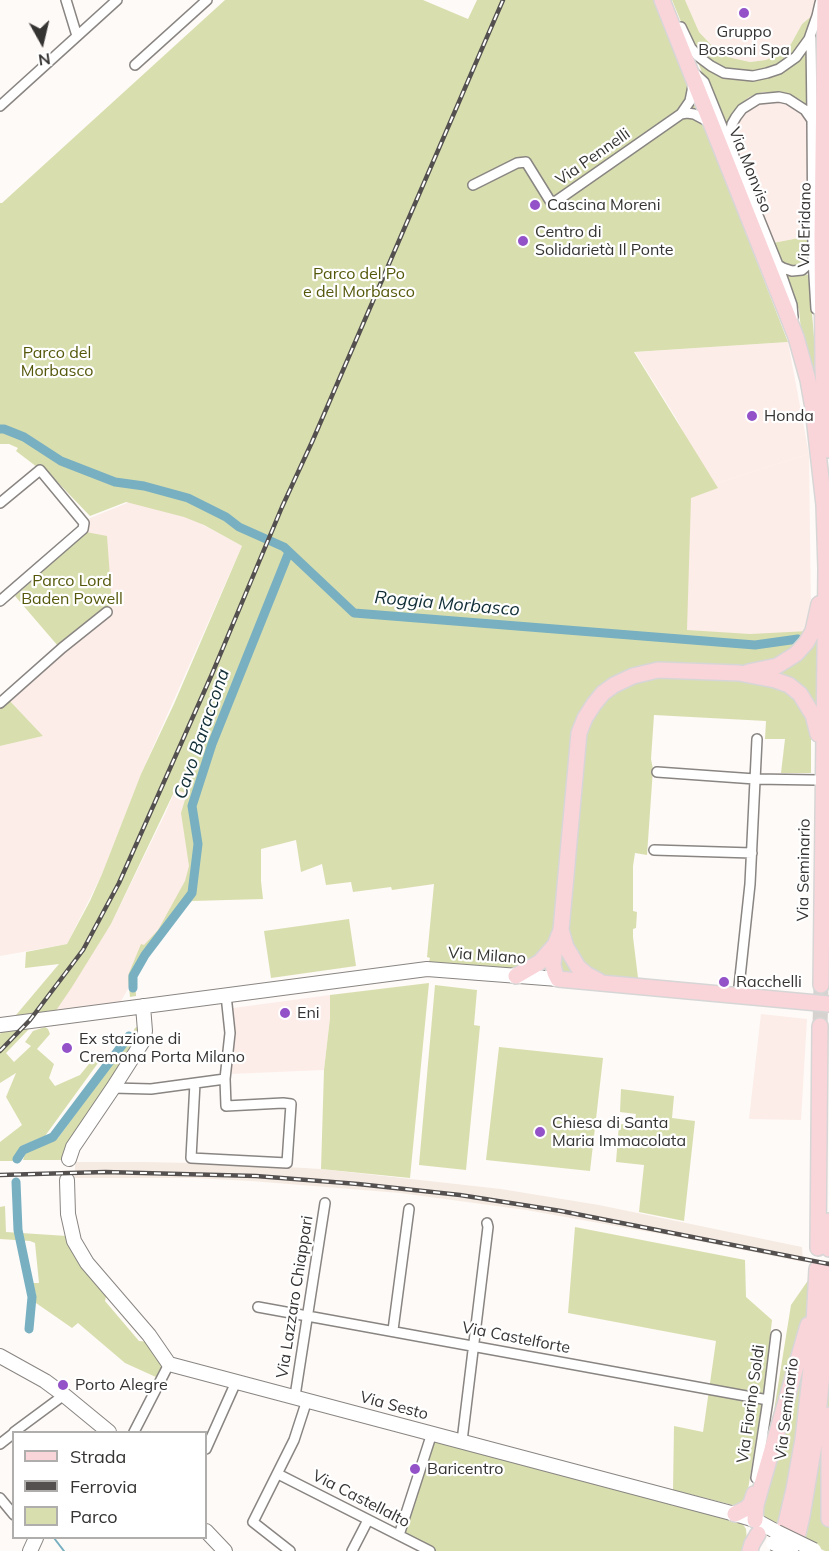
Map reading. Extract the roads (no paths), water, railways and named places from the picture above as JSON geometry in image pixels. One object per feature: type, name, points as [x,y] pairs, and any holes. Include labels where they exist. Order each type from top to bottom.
[{"type":"main road","name":"Via Monviso","points":[[662,0],[796,337],[813,408],[823,494],[826,569]]},
{"type":"main road","name":"Via Eridano","points":[[825,0],[822,237],[825,413],[829,450]]},
{"type":"main road","points":[[740,673],[777,666],[796,654],[806,643],[813,631],[826,569]]},
{"type":"main road","points":[[823,754],[826,569]]},
{"type":"main road","points":[[558,979],[553,965],[561,941],[579,733],[585,718],[603,693],[633,676],[658,670],[740,673],[775,680],[789,685],[800,694],[813,715],[823,754]]},
{"type":"main road","name":"Via Seminario","points":[[821,986],[823,754]]},
{"type":"main road","points":[[516,976],[540,962],[561,941]]},
{"type":"main road","points":[[561,941],[578,967],[604,983]]},
{"type":"main road","name":"Via Milano","points":[[558,979],[829,1004]]},
{"type":"main road","points":[[820,1026],[823,1248]]},
{"type":"main road","points":[[823,1248],[829,1221]]},
{"type":"main road","name":"Via Seminario","points":[[776,1542],[794,1489],[803,1439],[816,1299],[823,1270]]},
{"type":"main road","name":"Via Seminario","points":[[792,1551],[802,1516],[817,1427],[827,1320],[823,1270]]},
{"type":"main road","points":[[750,1551],[752,1544],[747,1508],[761,1475],[816,1299]]},
{"type":"main road","points":[[827,1320],[829,1371]]},
{"type":"main road","points":[[829,1415],[829,1519]]},
{"type":"street","points":[[66,0],[77,36]]},
{"type":"street","points":[[0,106],[117,0]]},
{"type":"street","points":[[135,65],[207,0]]},
{"type":"street","points":[[670,0],[685,39],[699,57],[724,73],[753,76],[778,69],[796,57],[811,35],[820,0]]},
{"type":"street","points":[[811,35],[813,260],[817,319],[823,343]]},
{"type":"street","points":[[681,114],[690,101],[692,74],[704,82],[778,265],[792,305],[796,337]]},
{"type":"street","points":[[732,150],[730,135],[735,117],[742,109],[758,99],[779,97],[789,99],[805,110],[812,120]]},
{"type":"street","points":[[681,114],[694,114],[712,124]]},
{"type":"street","name":"Via Pennelli","points":[[473,185],[522,161],[526,162],[552,204],[681,114]]},
{"type":"street","points":[[778,265],[787,270],[798,271],[813,260]]},
{"type":"street","points":[[0,503],[40,470],[84,523],[83,529],[0,601]]},
{"type":"street","points":[[0,702],[107,612]]},
{"type":"street","points":[[738,996],[750,885],[757,739]]},
{"type":"street","points":[[657,772],[755,779],[817,780]]},
{"type":"street","points":[[654,850],[752,853]]},
{"type":"street","name":"Via Milano","points":[[0,1025],[427,969],[558,979]]},
{"type":"street","points":[[195,1083],[191,1158],[286,1163],[291,1104],[226,1106],[225,1079],[230,1033],[226,995]]},
{"type":"street","points":[[69,1159],[73,1148],[143,1041],[145,1031],[143,1006]]},
{"type":"street","points":[[113,1088],[151,1089],[225,1079]]},
{"type":"street","points":[[67,1180],[68,1214],[74,1242],[87,1263],[149,1335],[169,1364],[136,1431]]},
{"type":"street","name":"Via Lazzaro Chiappari","points":[[290,1551],[254,1522],[294,1440],[301,1398],[308,1316],[325,1203]]},
{"type":"street","points":[[393,1330],[409,1209]]},
{"type":"street","points":[[462,1441],[487,1223]]},
{"type":"street","name":"Via Castelforte","points":[[258,1307],[768,1400]]},
{"type":"street","name":"Via Fiorino Soldi","points":[[761,1475],[776,1335]]},
{"type":"street","points":[[0,1356],[64,1395],[108,1431]]},
{"type":"street","name":"Via Sesto","points":[[169,1364],[462,1441],[747,1521],[776,1542]]},
{"type":"street","points":[[207,1447],[236,1382]]},
{"type":"street","points":[[17,1431],[64,1395]]},
{"type":"street","points":[[399,1535],[432,1433]]},
{"type":"street","points":[[0,1444],[12,1435]]},
{"type":"street","name":"Via Castellalto","points":[[278,1474],[430,1551]]},
{"type":"street","points":[[0,1498],[12,1513]]},
{"type":"street","points":[[352,1551],[368,1520]]},
{"type":"street","points":[[207,1532],[225,1551]]},
{"type":"street","points":[[776,1542],[815,1550]]},
{"type":"street","points":[[776,1542],[792,1551]]},
{"type":"waterway","name":"Roggia Morbasco","points":[[0,429],[24,437],[61,461],[115,482],[144,486],[188,498],[226,517],[239,527],[284,547],[354,613],[755,645],[798,639]]},
{"type":"waterway","name":"Cavo Baraccona","points":[[133,988],[133,976],[145,955],[192,893],[198,844],[192,806],[212,744],[289,552]]},
{"type":"waterway","name":"Cavo Baraccona","points":[[17,1159],[23,1150],[53,1137],[129,1036]]},
{"type":"waterway","name":"Cavo Baraccona","points":[[16,1182],[18,1230],[32,1297],[29,1329]]},
{"type":"waterway","points":[[55,1539],[64,1551]]},
{"type":"tunnel","points":[[820,1026],[821,985]]},
{"type":"railway","points":[[0,1051],[30,1020],[83,950],[119,883],[212,674],[282,507],[503,0]]},
{"type":"railway","points":[[0,1175],[105,1172],[256,1176],[358,1184],[460,1195],[561,1211],[829,1264]]},
{"type":"place","name":"Gruppo Bossoni Spa","points":[[744,13]]},
{"type":"place","name":"Cascina Moreni","points":[[535,205]]},
{"type":"place","name":"Centro di Solidarietà Il Ponte","points":[[523,241]]},
{"type":"place","name":"Honda","points":[[752,416]]},
{"type":"place","name":"Racchelli","points":[[724,982]]},
{"type":"place","name":"Eni","points":[[285,1013]]},
{"type":"place","name":"Ex stazione di Cremona Porta Milano","points":[[67,1048]]},
{"type":"place","name":"Chiesa di Santa Maria Immacolata","points":[[540,1132]]},
{"type":"place","name":"Porto Alegre","points":[[63,1385]]},
{"type":"place","name":"Baricentro","points":[[415,1469]]},
{"type":"park label","name":"Parco del Po e del Morbasco","points":[[359,283]]},
{"type":"park label","name":"Parco del Morbasco","points":[[57,362]]},
{"type":"park label","name":"Parco Lord Baden Powell","points":[[72,590]]}]
